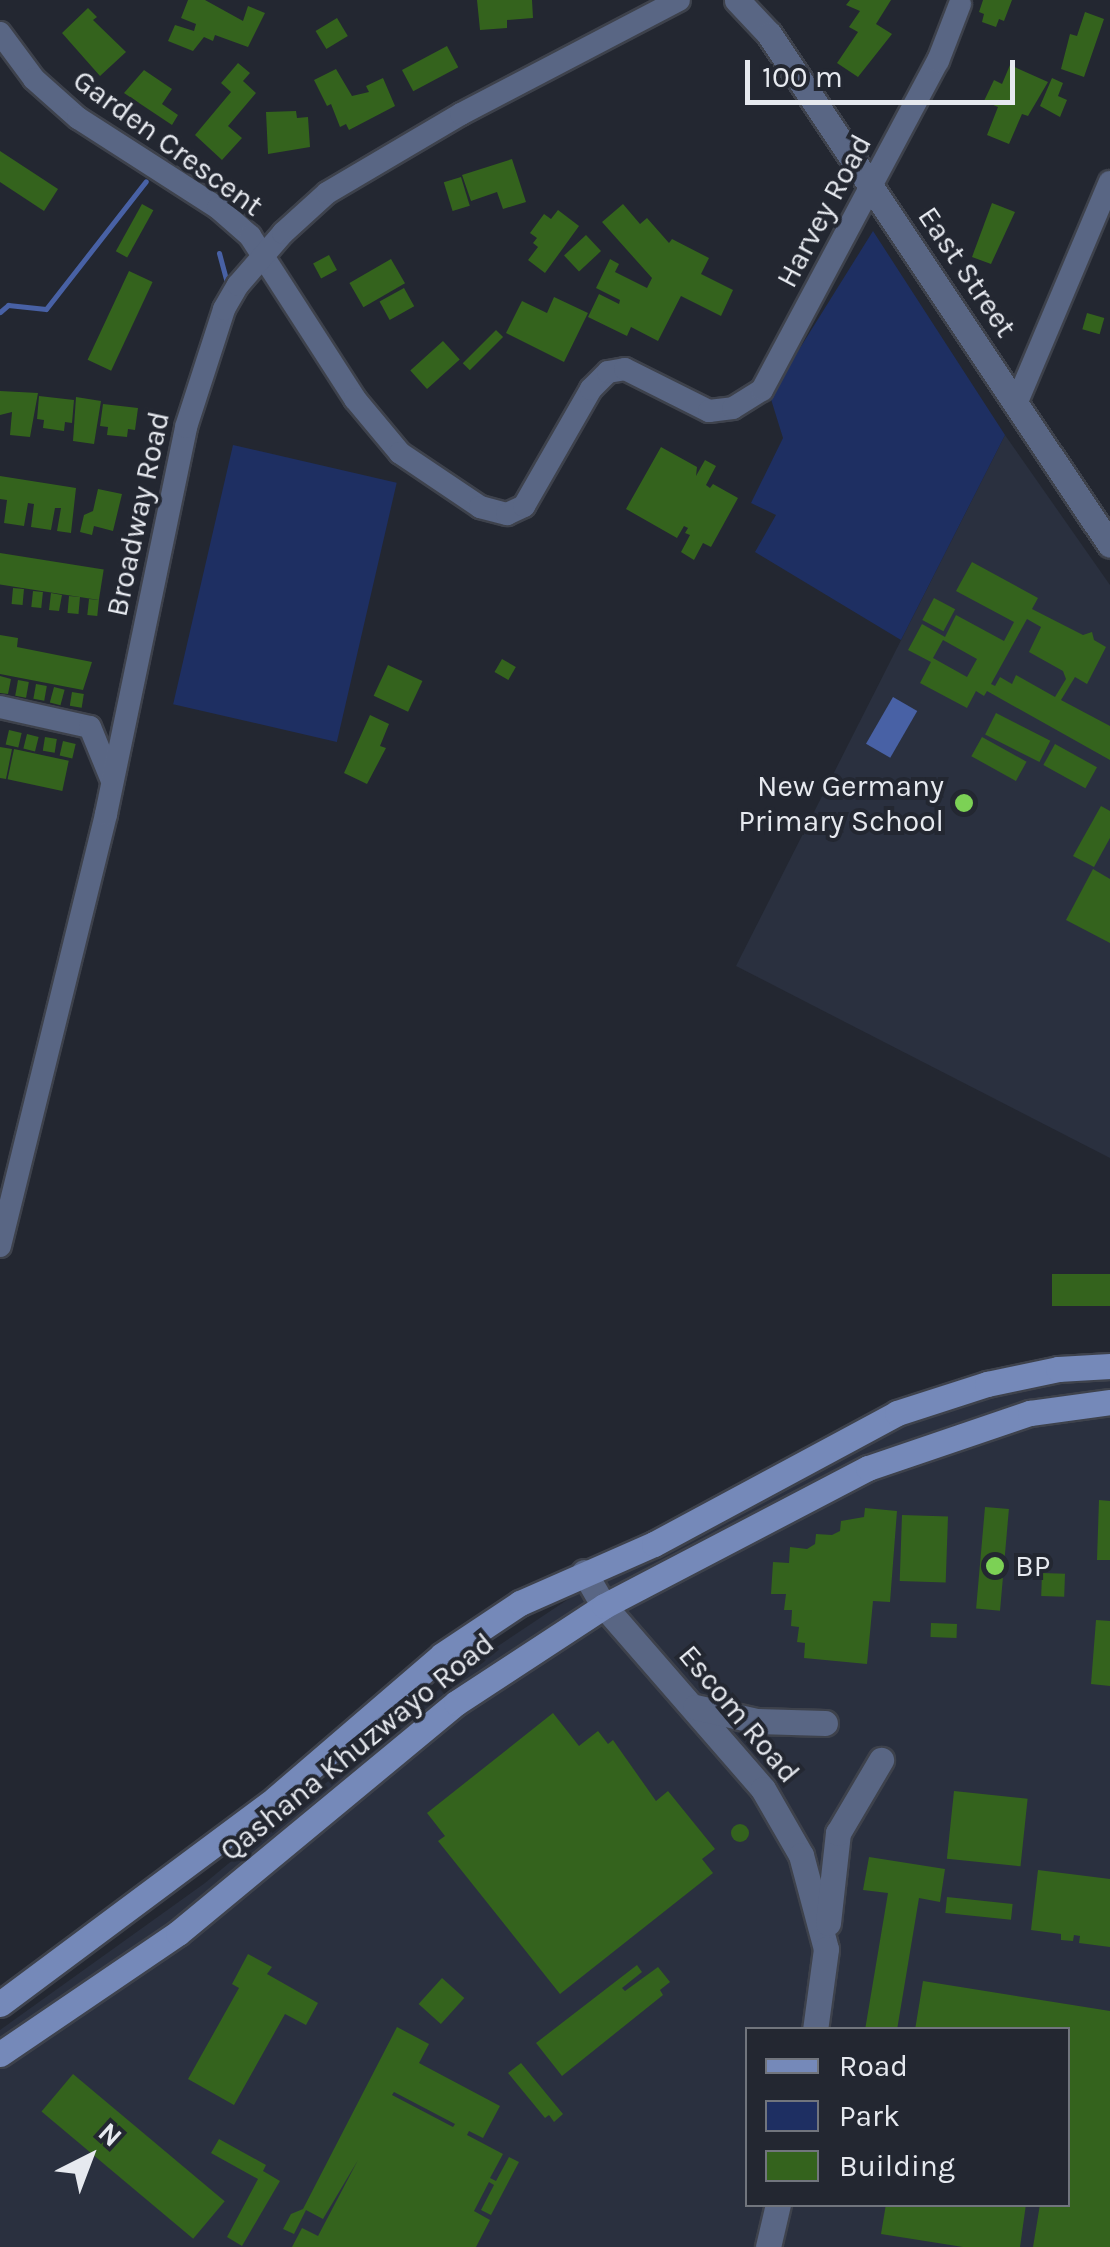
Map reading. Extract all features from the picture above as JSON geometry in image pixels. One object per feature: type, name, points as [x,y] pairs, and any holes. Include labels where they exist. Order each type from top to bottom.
[{"type":"main road","name":"Qashana Khuzwayo Road","points":[[0,2004],[276,1798],[442,1655],[520,1603],[654,1544],[897,1414],[987,1384],[1058,1370],[1110,1366]]},
{"type":"main road","name":"Qashana Khuzwayo Road","points":[[0,2054],[178,1933],[456,1702],[604,1606],[868,1468],[1004,1420],[1110,1402]]},
{"type":"street","name":"Broadway Road","points":[[0,1246],[112,781],[186,426],[224,308],[264,255],[327,194],[658,7],[679,0]]},
{"type":"street","name":"East Street","points":[[737,0],[769,34],[1110,545]]},
{"type":"street","name":"East Street","points":[[754,0],[769,34]]},
{"type":"street","name":"Harvey Road","points":[[762,390],[938,61],[960,4]]},
{"type":"street","name":"Garden Crescent","points":[[0,33],[49,94],[78,118],[218,208],[250,236],[377,429],[420,470],[494,514],[524,506],[591,389],[608,372],[625,369],[709,411],[733,408],[762,390]]},
{"type":"street","points":[[1016,404],[1110,182]]},
{"type":"street","points":[[0,707],[90,726],[112,781]]},
{"type":"street","name":"Escom Road","points":[[584,1572],[604,1606],[695,1706],[763,1789],[785,1824],[813,1888],[826,1948],[815,2027]]},
{"type":"street","points":[[695,1706],[756,1721],[826,1723]]},
{"type":"street","points":[[826,1948],[838,1833],[881,1760]]},
{"type":"street","points":[[768,2247],[777,2207]]},
{"type":"shaded area","name":"New Germany Primary School","points":[[1005,435],[1110,585],[1110,1158],[736,966]]},
{"type":"shaded area","points":[[893,697],[917,711],[890,758],[866,744]]},
{"type":"shaded area","points":[[1110,1368],[1110,2247],[0,2247],[0,2030],[205,1883],[465,1668],[591,1584],[897,1416]]},
{"type":"green space","points":[[873,231],[1005,435],[901,640],[755,552],[776,515],[751,503],[783,438],[770,396]]},
{"type":"green space","points":[[233,445],[397,483],[337,742],[173,704]]},
{"type":"building","points":[[188,0],[205,0],[243,21],[248,6],[265,13],[248,47],[215,35],[213,41],[204,37],[193,51],[168,41],[175,25],[194,31],[196,24],[181,18]]},
{"type":"building","points":[[477,0],[532,0],[533,18],[507,20],[507,28],[480,30]]},
{"type":"building","points":[[850,0],[891,0],[876,24],[892,34],[858,77],[837,63],[858,32],[849,27],[860,11],[846,5]]},
{"type":"building","points":[[983,0],[1012,0],[1004,21],[999,19],[996,27],[982,22],[984,14],[979,12]]},
{"type":"building","points":[[88,8],[97,17],[93,20],[126,52],[100,76],[62,33]]},
{"type":"building","points":[[1085,12],[1104,19],[1084,77],[1061,69],[1070,34],[1077,36]]},
{"type":"building","points":[[337,18],[348,36],[326,49],[316,31]]},
{"type":"building","points":[[447,46],[458,67],[413,91],[402,70]]},
{"type":"building","points":[[238,63],[250,73],[243,81],[256,93],[228,126],[242,138],[222,160],[195,135],[231,92],[221,83]]},
{"type":"building","points":[[1010,65],[1048,82],[1028,116],[1022,114],[1009,144],[987,135],[998,107],[984,101],[994,80],[1002,84]]},
{"type":"building","points":[[336,69],[352,96],[369,92],[366,86],[383,78],[395,106],[349,130],[346,124],[340,127],[331,104],[327,106],[314,80]]},
{"type":"building","points":[[144,70],[172,89],[162,104],[178,115],[172,125],[124,93]]},
{"type":"building","points":[[1052,78],[1063,83],[1058,96],[1067,100],[1060,117],[1040,106]]},
{"type":"building","points":[[296,111],[297,118],[308,117],[310,147],[268,154],[266,112]]},
{"type":"building","points":[[0,151],[58,189],[44,211],[0,182]]},
{"type":"building","points":[[512,159],[526,202],[503,209],[497,192],[471,201],[462,175]]},
{"type":"building","points":[[461,177],[470,206],[453,211],[444,182]]},
{"type":"building","points":[[992,203],[1015,212],[991,264],[972,257]]},
{"type":"building","points":[[142,204],[153,210],[127,258],[116,251]]},
{"type":"building","points":[[623,204],[640,224],[647,218],[669,243],[672,239],[709,258],[701,274],[733,290],[721,316],[681,296],[658,341],[631,327],[627,336],[588,317],[599,294],[619,304],[620,300],[596,288],[610,259],[619,264],[615,272],[647,288],[652,278],[602,222]]},
{"type":"building","points":[[558,210],[579,226],[545,273],[528,260],[538,247],[533,243],[537,238],[530,233],[544,214],[551,219]]},
{"type":"building","points":[[586,235],[601,251],[579,272],[564,255]]},
{"type":"building","points":[[329,255],[337,270],[321,278],[313,263]]},
{"type":"building","points":[[391,259],[405,283],[363,307],[349,283]]},
{"type":"building","points":[[129,271],[153,282],[111,371],[88,360]]},
{"type":"building","points":[[404,288],[414,306],[390,320],[380,302]]},
{"type":"building","points":[[554,297],[588,313],[564,362],[506,333],[522,301],[547,313]]},
{"type":"building","points":[[1087,313],[1104,318],[1100,334],[1082,329]]},
{"type":"building","points":[[496,330],[503,337],[470,370],[463,363]]},
{"type":"building","points":[[443,341],[460,360],[427,389],[410,370]]},
{"type":"building","points":[[0,391],[38,393],[30,437],[10,435],[12,412],[0,415]]},
{"type":"building","points":[[39,396],[74,400],[72,423],[65,422],[64,431],[43,428],[44,420],[37,419]]},
{"type":"building","points":[[76,397],[101,401],[94,444],[73,441]]},
{"type":"building","points":[[103,404],[138,408],[135,430],[128,429],[127,437],[107,435],[108,427],[100,426]]},
{"type":"building","points":[[661,447],[697,467],[696,476],[705,460],[716,466],[706,485],[710,488],[713,484],[738,498],[711,547],[703,543],[694,560],[681,552],[690,535],[685,533],[688,528],[684,526],[677,538],[626,509]]},
{"type":"building","points":[[0,476],[76,488],[71,533],[57,531],[61,508],[55,508],[51,530],[31,527],[34,504],[28,503],[24,526],[4,523],[7,500],[0,499]]},
{"type":"building","points":[[98,489],[122,494],[113,531],[94,526],[92,535],[80,532],[84,515],[93,511]]},
{"type":"building","points":[[0,553],[104,569],[99,600],[0,584]]},
{"type":"building","points":[[972,562],[1038,598],[1032,609],[1083,635],[1092,632],[1094,640],[1106,647],[1087,684],[1075,677],[1061,700],[1110,726],[1110,760],[987,691],[984,696],[976,691],[967,708],[920,683],[931,662],[908,650],[922,624],[945,637],[956,615],[1004,641],[1014,622],[956,591]],"holes":[[[1027,619],[1041,627],[1029,652],[1063,671],[1066,679],[1055,697],[1016,675],[1012,684],[1000,677],[995,686],[991,684]],[[943,640],[977,659],[967,677],[933,658]]]},
{"type":"building","points":[[13,588],[24,589],[23,605],[12,604]]},
{"type":"building","points":[[33,591],[43,592],[41,608],[31,607]]},
{"type":"building","points":[[51,593],[62,595],[59,611],[49,610]]},
{"type":"building","points":[[69,596],[80,597],[78,614],[68,613]]},
{"type":"building","points":[[934,598],[955,609],[943,631],[922,620]]},
{"type":"building","points":[[89,599],[99,600],[97,616],[87,615]]},
{"type":"building","points":[[0,635],[18,638],[17,647],[92,662],[83,690],[0,674]]},
{"type":"building","points":[[502,659],[516,667],[508,680],[494,672]]},
{"type":"building","points":[[388,665],[422,681],[408,712],[374,696]]},
{"type":"building","points":[[0,676],[11,679],[8,694],[0,693]]},
{"type":"building","points":[[18,680],[29,682],[26,698],[15,696]]},
{"type":"building","points":[[36,684],[47,686],[44,701],[33,699]]},
{"type":"building","points":[[54,687],[65,690],[60,705],[50,702]]},
{"type":"building","points":[[72,692],[84,694],[82,708],[70,706]]},
{"type":"building","points":[[996,713],[1050,741],[1039,762],[985,734]]},
{"type":"building","points":[[370,715],[389,724],[380,746],[386,748],[367,784],[344,773]]},
{"type":"building","points":[[9,730],[22,733],[18,748],[6,745]]},
{"type":"building","points":[[27,734],[39,737],[35,751],[23,749]]},
{"type":"building","points":[[45,737],[57,739],[55,753],[43,751]]},
{"type":"building","points":[[982,737],[1027,762],[1016,781],[971,756]]},
{"type":"building","points":[[63,741],[76,744],[72,759],[60,756]]},
{"type":"building","points":[[1055,744],[1097,767],[1085,788],[1043,765]]},
{"type":"building","points":[[0,747],[12,749],[6,779],[0,778]]},
{"type":"building","points":[[14,749],[69,761],[62,791],[8,779]]},
{"type":"building","points":[[1101,806],[1110,811],[1110,838],[1094,867],[1073,856]]},
{"type":"building","points":[[1093,869],[1110,879],[1110,943],[1066,920]]},
{"type":"building","points":[[1052,1274],[1110,1274],[1110,1306],[1052,1306]]},
{"type":"building","points":[[1099,1500],[1110,1501],[1110,1560],[1097,1560]]},
{"type":"building","points":[[985,1507],[1009,1509],[1000,1611],[976,1609]]},
{"type":"building","points":[[865,1508],[897,1511],[890,1602],[873,1601],[867,1664],[804,1658],[805,1643],[797,1642],[799,1627],[791,1626],[792,1610],[784,1610],[786,1594],[771,1594],[773,1562],[789,1563],[790,1547],[807,1549],[815,1544],[816,1534],[840,1531],[841,1521],[864,1517]]},
{"type":"building","points":[[902,1515],[948,1517],[946,1583],[900,1581]]},
{"type":"building","points":[[1042,1573],[1065,1574],[1064,1597],[1041,1596]]},
{"type":"building","points":[[1096,1620],[1110,1621],[1110,1686],[1091,1684]]},
{"type":"building","points":[[931,1623],[957,1624],[956,1638],[931,1637]]},
{"type":"building","points":[[553,1713],[579,1746],[598,1731],[608,1744],[613,1740],[656,1801],[668,1791],[715,1849],[702,1859],[713,1873],[560,1994],[438,1841],[445,1836],[427,1813]]},
{"type":"building","points":[[954,1791],[1028,1799],[1020,1866],[947,1859]]},
{"type":"building","points":[[740,1824],[747,1826],[747,1840],[740,1842],[733,1840],[731,1833],[733,1826]]},
{"type":"building","points":[[869,1857],[945,1869],[940,1902],[919,1898],[898,2027],[866,2027],[888,1893],[863,1890]]},
{"type":"building","points":[[1038,1870],[1110,1879],[1110,1947],[1079,1943],[1080,1936],[1074,1935],[1073,1941],[1061,1940],[1061,1934],[1031,1930]]},
{"type":"building","points":[[947,1897],[1013,1904],[1011,1920],[945,1913]]},
{"type":"building","points":[[248,1954],[272,1967],[267,1974],[318,2003],[306,2025],[285,2014],[234,2105],[188,2079],[239,1988],[232,1984]]},
{"type":"building","points":[[637,1965],[642,1972],[622,1988],[625,1991],[658,1967],[670,1982],[660,1990],[663,1995],[562,2076],[536,2043]]},
{"type":"building","points":[[442,1978],[464,1998],[441,2024],[419,2004]]},
{"type":"building","points":[[923,1981],[1110,2011],[1110,2247],[1033,2247],[1040,2207],[1070,2207],[1070,2027],[915,2027]]},
{"type":"building","points":[[397,2027],[429,2044],[419,2063],[500,2106],[483,2138],[469,2131],[467,2135],[503,2154],[490,2178],[496,2181],[509,2157],[519,2162],[491,2215],[481,2210],[494,2185],[489,2182],[474,2211],[490,2220],[476,2247],[292,2247],[302,2228],[318,2236],[358,2160],[323,2219],[306,2210],[294,2234],[283,2229],[291,2214],[303,2209]],"holes":[[[394,2092],[455,2124],[453,2127],[392,2095]]]},
{"type":"building","points":[[521,2063],[563,2114],[554,2122],[549,2115],[545,2118],[508,2073]]},
{"type":"building","points":[[73,2074],[225,2201],[193,2239],[42,2112]]},
{"type":"building","points":[[219,2139],[266,2165],[263,2171],[280,2181],[242,2246],[227,2237],[258,2179],[211,2153]]},
{"type":"building","points":[[886,2207],[1026,2207],[1020,2247],[963,2247],[881,2234]]},
{"type":"waterway","points":[[0,312],[8,305],[46,309],[146,181]]},
{"type":"waterway","points":[[219,253],[227,282]]},
{"type":"place","name":"New Germany Primary School","points":[[964,803]]},
{"type":"place","name":"BP","points":[[995,1566]]}]
